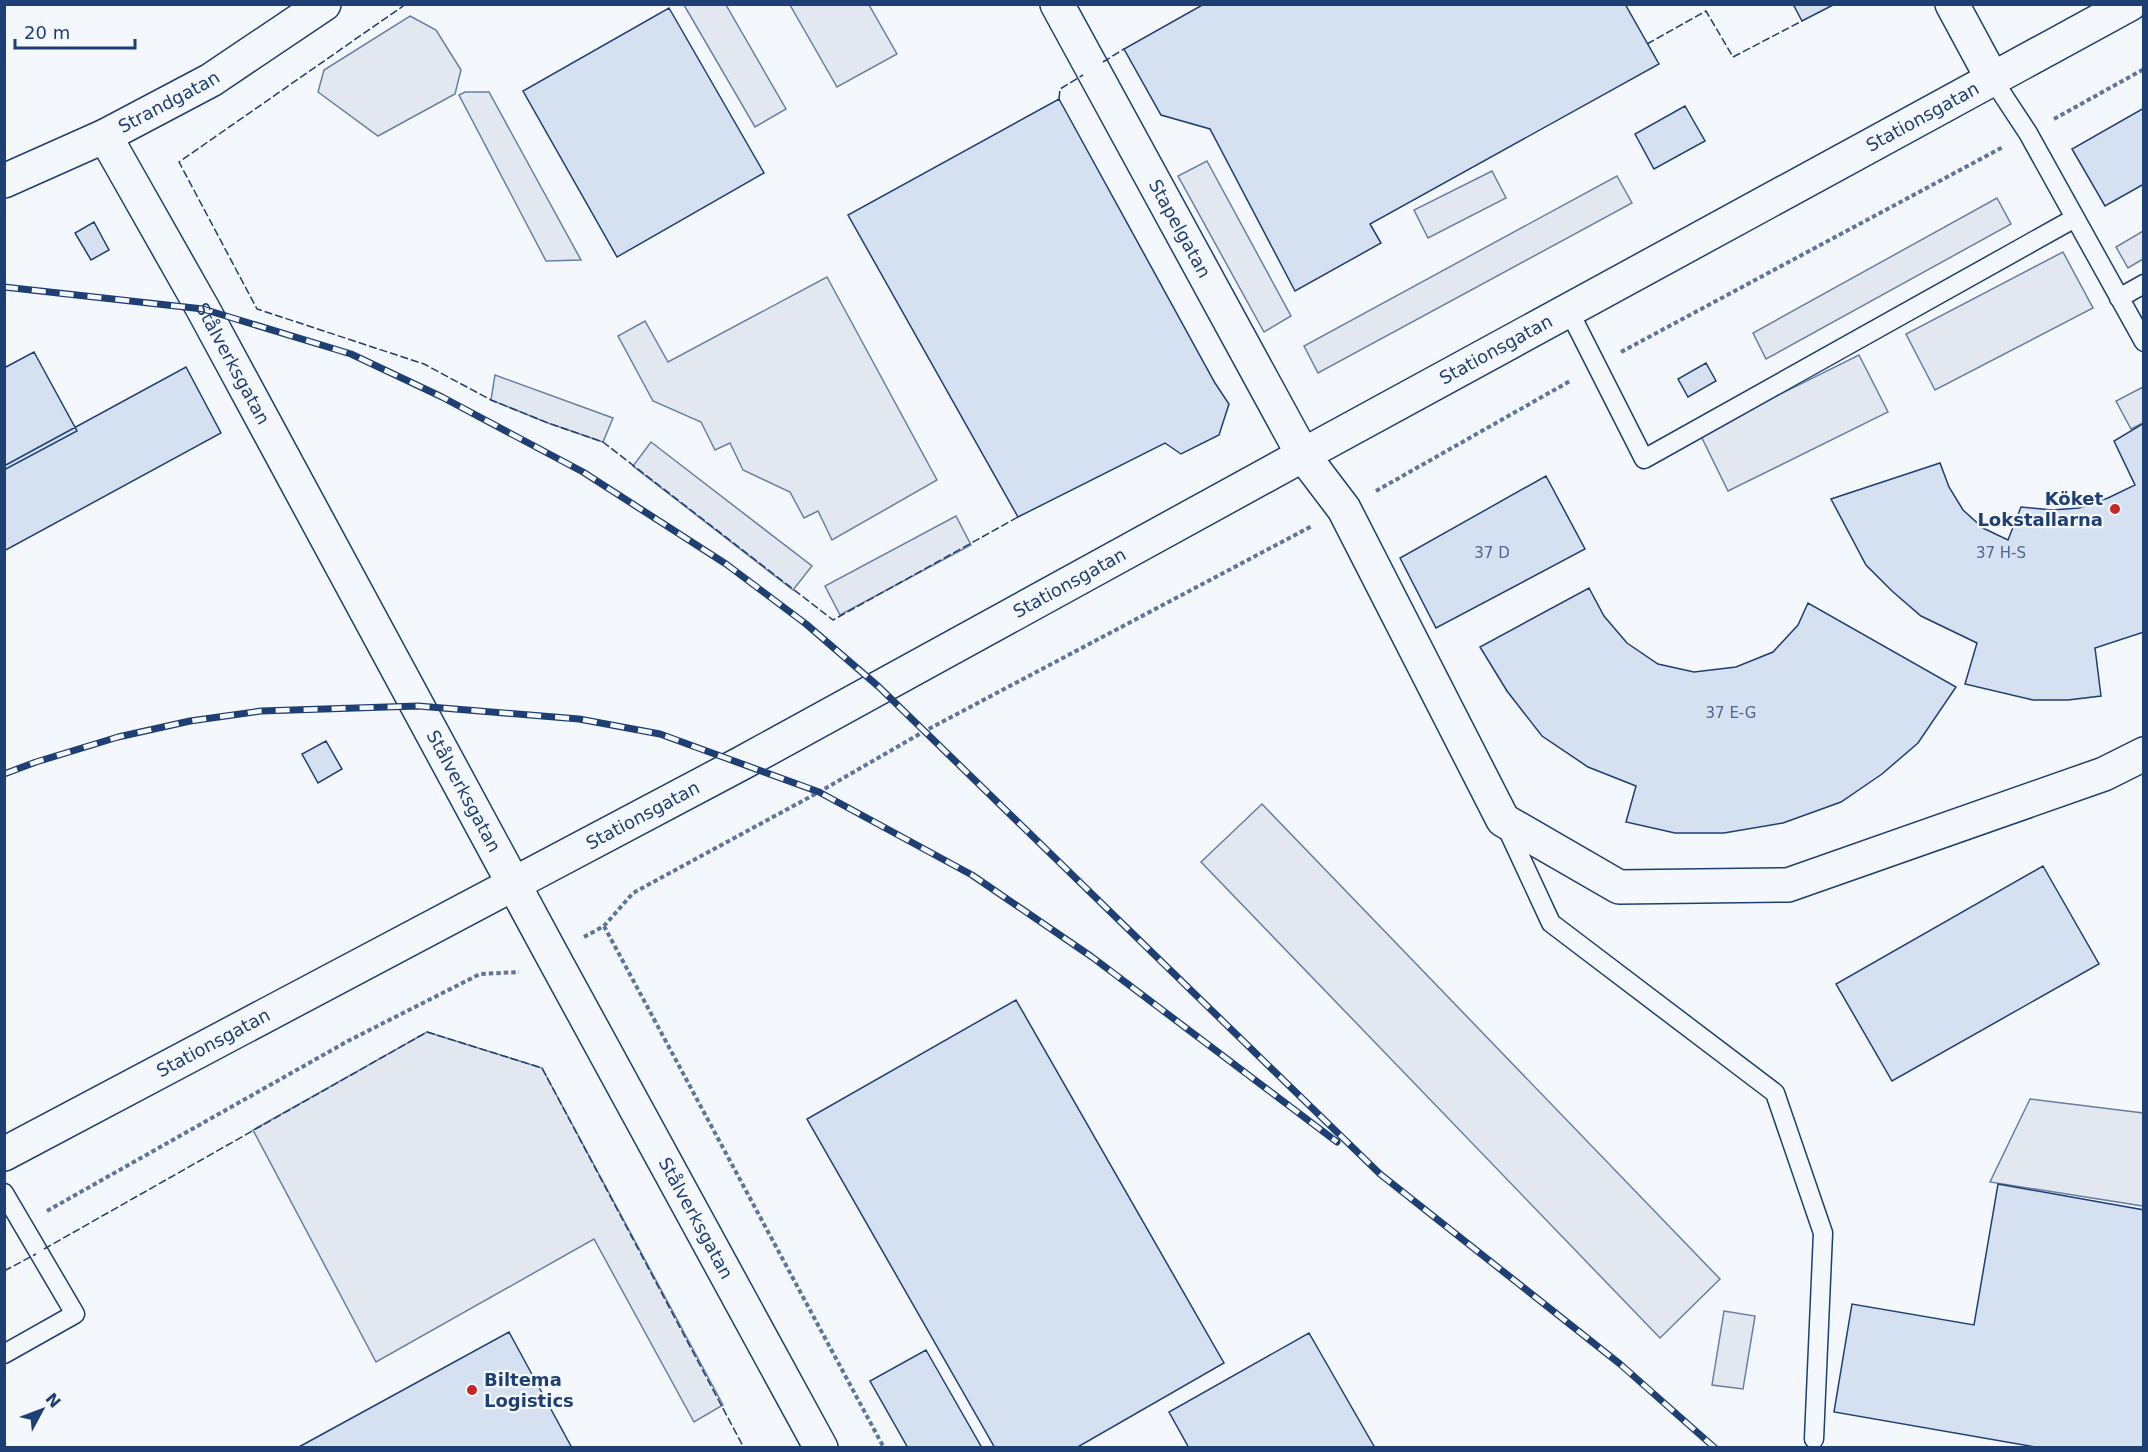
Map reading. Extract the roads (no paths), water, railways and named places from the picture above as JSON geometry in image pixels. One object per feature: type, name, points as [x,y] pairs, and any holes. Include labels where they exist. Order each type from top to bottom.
[{"type":"street","name":"Strandgatan","points":[[4,181],[105,136],[211,80],[324,4]]},
{"type":"street","name":"Stapelgatan","points":[[1057,4],[1303,455],[1344,509],[1503,820]]},
{"type":"street","points":[[1952,4],[1993,80]]},
{"type":"street","name":"Stationsgatan","points":[[4,1154],[742,763],[2130,4]]},
{"type":"street","name":"Stålverksgatan","points":[[105,136],[203,309],[552,956],[821,1448]]},
{"type":"street","points":[[1503,820],[1619,887],[1788,885],[2104,774],[2144,754]]},
{"type":"lane","points":[[1993,80],[2028,133],[2144,342]]},
{"type":"lane","points":[[1569,311],[1644,459],[2075,219]]},
{"type":"lane","points":[[2119,298],[2144,284]]},
{"type":"lane","points":[[1503,820],[1551,922],[1775,1094],[1823,1233],[1814,1439]]},
{"type":"lane","points":[[4,1192],[75,1314],[4,1354]]},
{"type":"railway","points":[[4,287],[203,309],[351,354],[442,397],[583,472],[726,564],[806,624],[879,687],[1380,1174],[1620,1364],[1715,1448]]},
{"type":"railway","points":[[4,774],[118,737],[190,721],[261,711],[418,706],[579,719],[660,734],[819,792],[972,875],[1092,957],[1337,1142]]},
{"type":"place","name":"Köket Lokstallarna","points":[[2115,509]]},
{"type":"place","name":"Biltema Logistics","points":[[472,1390]]}]
